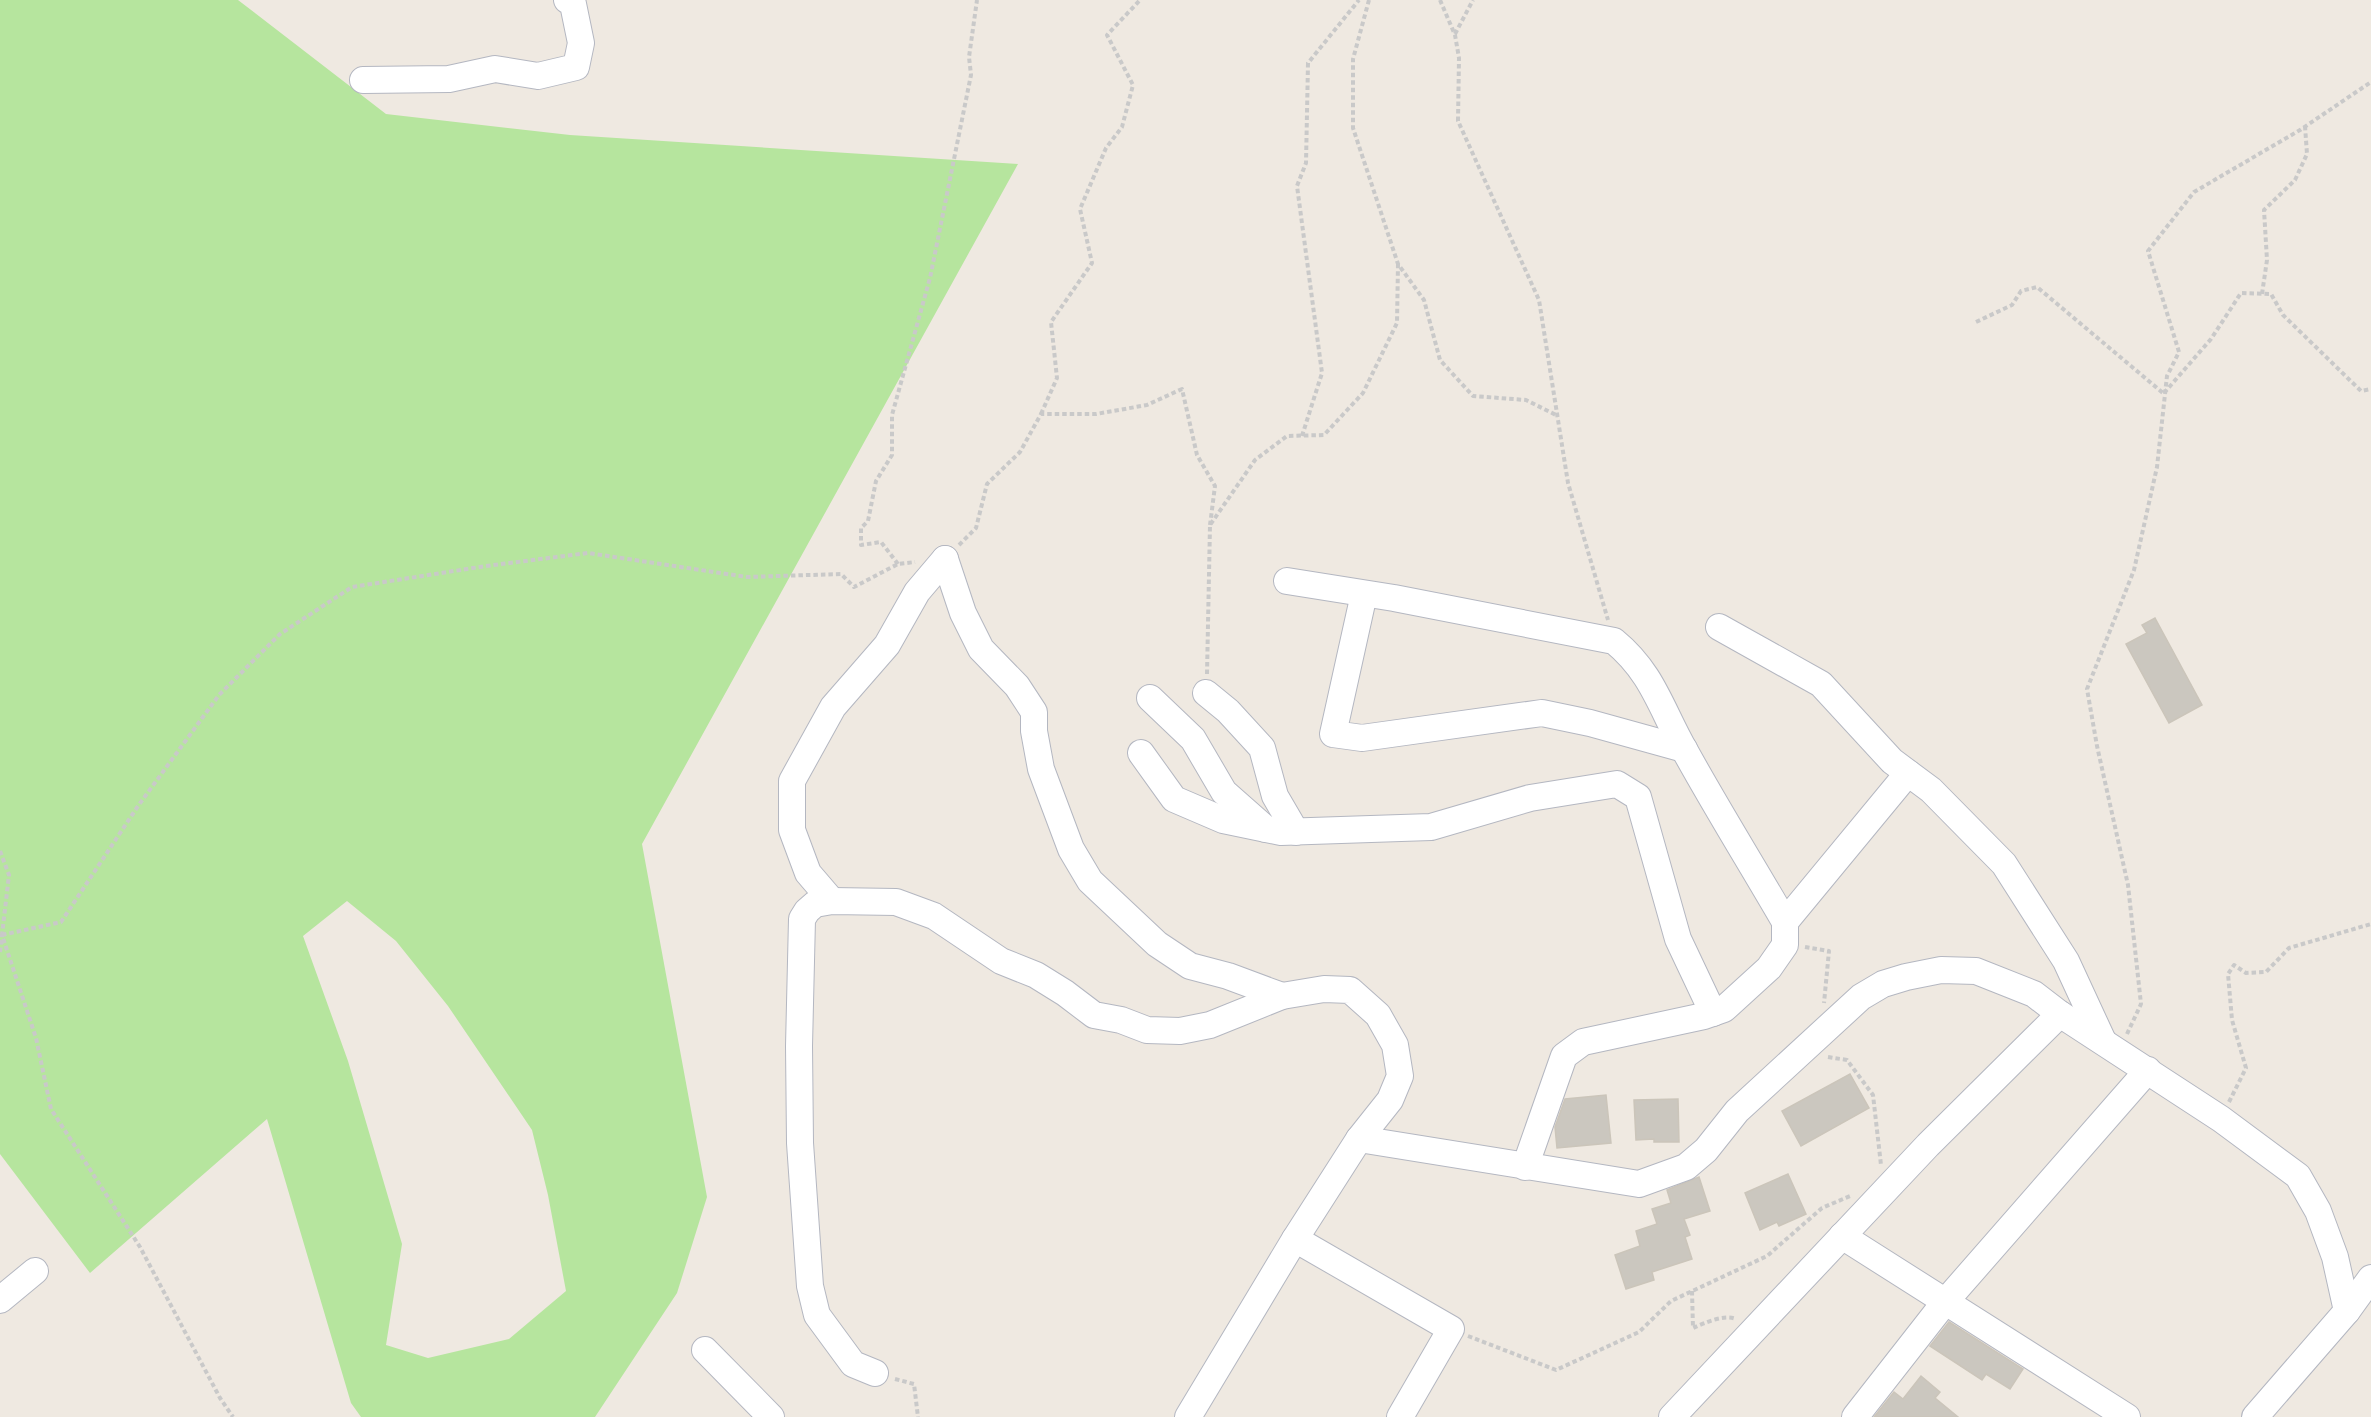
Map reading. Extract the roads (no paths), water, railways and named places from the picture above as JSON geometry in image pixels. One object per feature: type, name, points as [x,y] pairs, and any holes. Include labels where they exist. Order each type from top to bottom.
[{"type":"street","points":[[363,80],[449,79],[495,69],[538,76],[576,67],[581,43],[573,4],[567,0]]},
{"type":"street","points":[[832,901],[808,873],[792,830],[792,782],[833,707],[887,645],[917,592],[945,559],[963,613],[981,649],[1017,686],[1034,712],[1034,731],[1041,769],[1071,849],[1090,882],[1157,944],[1190,966],[1228,976],[1282,996]]},
{"type":"street","points":[[1287,581],[1614,641],[1632,656],[1647,676],[1684,749],[1785,933]]},
{"type":"street","points":[[1364,594],[1333,734],[1362,738],[1542,713],[1590,723],[1684,749]]},
{"type":"street","points":[[1719,627],[1821,684],[1892,761],[1932,790],[2004,864],[2066,961],[2111,1046]]},
{"type":"street","points":[[1206,693],[1228,711],[1262,748],[1275,796],[1296,832]]},
{"type":"street","points":[[1150,698],[1193,739],[1224,792],[1266,830]]},
{"type":"street","points":[[1141,753],[1174,799],[1223,820],[1281,832],[1431,827],[1530,798],[1617,784],[1638,797],[1678,939],[1713,1013]]},
{"type":"street","points":[[1525,1167],[1564,1056],[1583,1041],[1724,1010],[1769,968],[1785,933],[1908,773]]},
{"type":"street","points":[[875,1373],[853,1364],[817,1315],[810,1286],[800,1143],[799,1046],[802,919],[815,904],[832,901],[896,902],[934,916],[1001,961],[1036,975],[1094,1015],[1121,1020],[1147,1030],[1180,1031],[1210,1025],[1282,996],[1324,989],[1350,990],[1378,1015],[1395,1045],[1400,1076],[1390,1100],[1359,1139],[1295,1239],[1188,1417]]},
{"type":"street","points":[[1359,1139],[1639,1184],[1686,1167],[1706,1150],[1737,1111],[1861,997],[1883,984],[1906,977],[1941,970],[1976,971],[2034,994],[2060,1014],[2221,1119],[2298,1176],[2318,1211],[2335,1257],[2347,1311]]},
{"type":"street","points":[[1678,1415],[1756,1327],[1882,1194],[2060,1014]]},
{"type":"street","points":[[1855,1417],[1945,1302],[2148,1070]]},
{"type":"street","points":[[1842,1236],[2127,1417]]},
{"type":"street","points":[[1295,1239],[1451,1329],[1401,1417]]},
{"type":"street","points":[[0,1300],[35,1271]]},
{"type":"street","points":[[2255,1417],[2347,1311],[2371,1278]]},
{"type":"street","points":[[705,1350],[771,1417]]}]
